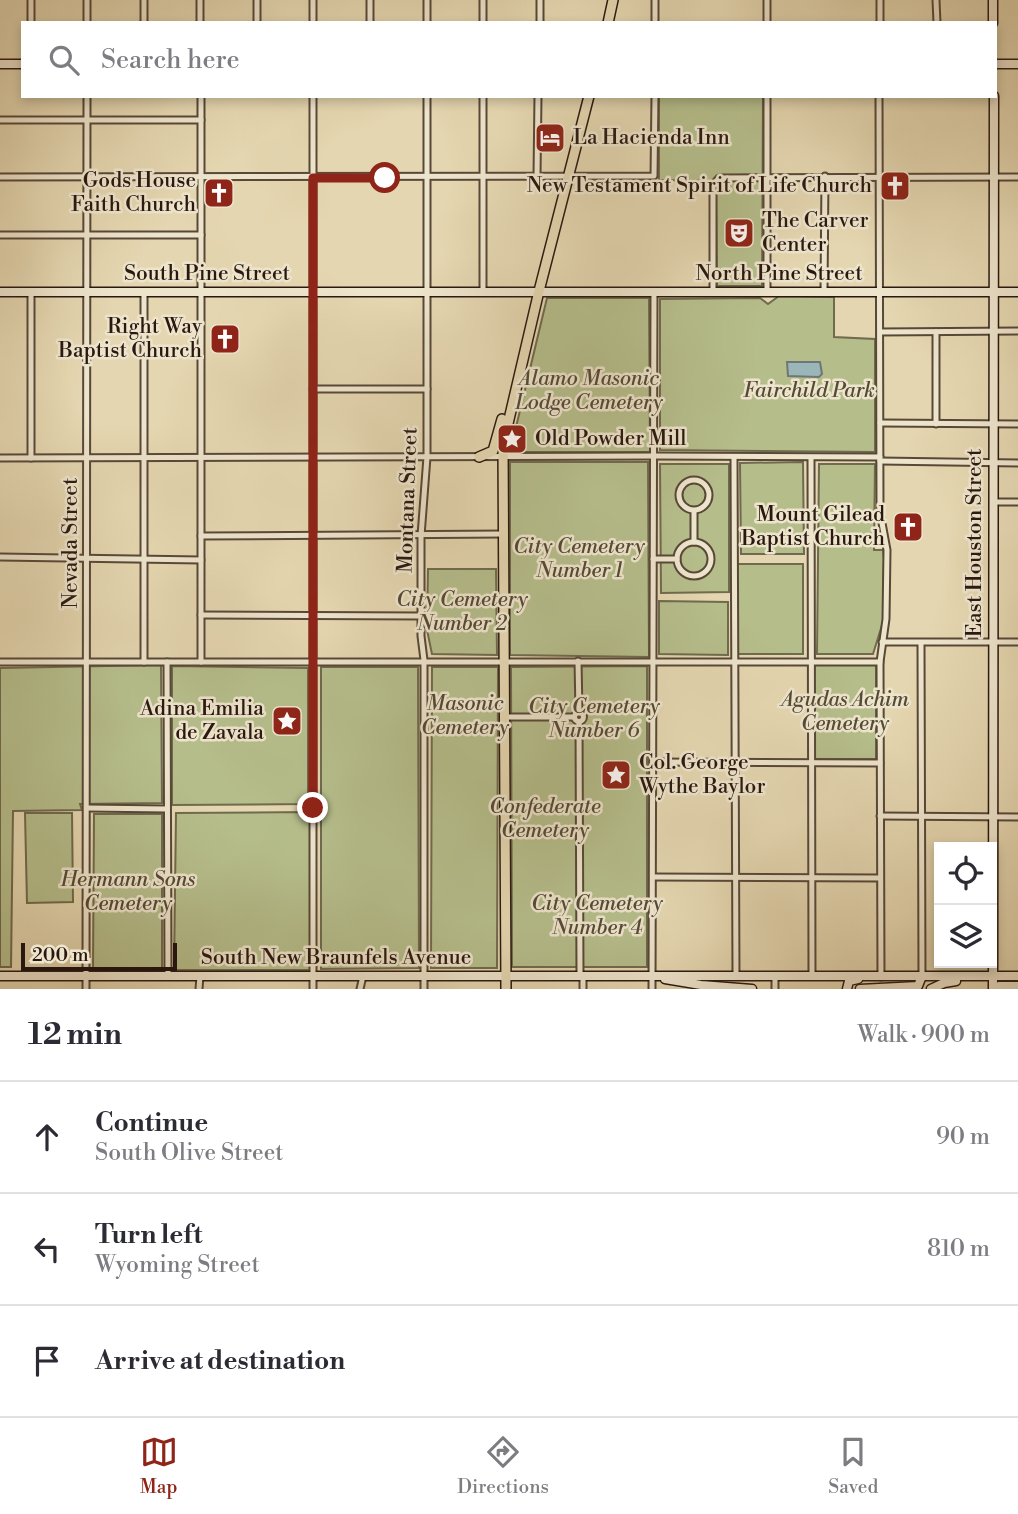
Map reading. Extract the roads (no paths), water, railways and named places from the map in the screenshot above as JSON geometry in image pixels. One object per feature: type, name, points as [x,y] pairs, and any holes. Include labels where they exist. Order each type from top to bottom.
[{"type":"main road","points":[[608,21],[613,0]]},
{"type":"main road","points":[[993,0],[993,21]]},
{"type":"main road","points":[[0,64],[21,64]]},
{"type":"main road","points":[[997,64],[1018,64]]},
{"type":"main road","points":[[506,989],[503,717],[505,431],[588,98]]},
{"type":"main road","name":"East Houston Street","points":[[994,98],[994,989]]},
{"type":"main road","name":"North Pine Street","points":[[539,291],[1018,292]]},
{"type":"main road","name":"South Pine Street","points":[[0,292],[539,291]]},
{"type":"main road","points":[[479,457],[493,451],[511,387],[520,368]]},
{"type":"main road","points":[[652,975],[1018,976]]},
{"type":"main road","points":[[652,975],[701,987],[752,989]]},
{"type":"main road","name":"South New Braunfels Avenue","points":[[0,976],[652,975]]},
{"type":"main road","points":[[847,989],[849,981],[853,979],[873,979],[879,976]]},
{"type":"main road","points":[[900,976],[906,981],[904,986],[900,987]]},
{"type":"main road","points":[[860,989],[918,986],[922,976]]},
{"type":"main road","points":[[931,989],[948,982],[986,981],[993,976]]},
{"type":"main road","points":[[994,989],[999,986],[1018,986]]},
{"type":"street","points":[[31,0],[31,21]]},
{"type":"street","points":[[87,0],[87,21]]},
{"type":"street","points":[[144,0],[144,21]]},
{"type":"street","points":[[200,0],[201,21]]},
{"type":"street","points":[[257,0],[257,21]]},
{"type":"street","points":[[313,0],[313,21]]},
{"type":"street","points":[[370,0],[370,21]]},
{"type":"street","points":[[427,0],[427,21]]},
{"type":"street","points":[[483,0],[483,21]]},
{"type":"street","points":[[540,0],[540,21]]},
{"type":"street","points":[[654,0],[655,21]]},
{"type":"street","points":[[767,0],[767,21]]},
{"type":"street","points":[[880,0],[880,21]]},
{"type":"street","points":[[936,0],[937,21]]},
{"type":"street","name":"Nevada Street","points":[[86,989],[87,98]]},
{"type":"street","points":[[201,98],[201,662]]},
{"type":"street","points":[[313,98],[313,989]]},
{"type":"street","name":"Montana Street","points":[[424,989],[424,660],[421,536],[427,457],[427,98]]},
{"type":"street","points":[[483,98],[483,292]]},
{"type":"street","points":[[537,176],[538,98]]},
{"type":"street","points":[[0,177],[654,176],[654,98]]},
{"type":"street","points":[[767,98],[767,292]]},
{"type":"street","points":[[879,98],[881,518],[887,550],[886,619],[880,662],[879,976]]},
{"type":"street","points":[[0,120],[201,120]]},
{"type":"street","points":[[824,292],[825,176]]},
{"type":"street","points":[[713,292],[714,183],[719,178],[1018,177]]},
{"type":"street","points":[[0,235],[201,235]]},
{"type":"street","points":[[31,292],[31,458]]},
{"type":"street","points":[[144,292],[144,662]]},
{"type":"street","points":[[652,989],[654,292]]},
{"type":"street","points":[[936,331],[936,424]]},
{"type":"street","points":[[880,332],[1018,331]]},
{"type":"street","points":[[313,389],[427,389]]},
{"type":"street","points":[[880,423],[1018,424]]},
{"type":"street","points":[[0,458],[654,456],[1018,463]]},
{"type":"street","points":[[734,458],[736,976]]},
{"type":"street","points":[[811,458],[812,976]]},
{"type":"street","points":[[693,480],[702,482],[710,495],[704,508],[694,511],[682,505],[679,496],[681,487],[693,480]]},
{"type":"street","points":[[993,502],[1018,502]]},
{"type":"street","points":[[694,511],[694,542]]},
{"type":"street","points":[[201,536],[503,534]]},
{"type":"street","points":[[694,542],[704,545],[710,554],[711,564],[698,576],[690,576],[682,571],[677,559],[682,547],[694,542]]},
{"type":"street","points":[[0,556],[201,560]]},
{"type":"street","points":[[653,559],[677,559]]},
{"type":"street","points":[[201,615],[421,616]]},
{"type":"street","points":[[882,642],[1018,642]]},
{"type":"street","points":[[921,643],[922,976]]},
{"type":"street","points":[[578,661],[583,989]]},
{"type":"street","points":[[0,662],[880,662]]},
{"type":"street","points":[[167,662],[167,976]]},
{"type":"street","points":[[503,717],[577,717]]},
{"type":"street","points":[[653,762],[880,763]]},
{"type":"street","points":[[88,808],[167,809]]},
{"type":"street","points":[[880,816],[1018,817]]},
{"type":"street","points":[[653,877],[880,878]]},
{"type":"street","points":[[701,975],[701,987]]},
{"type":"street","points":[[200,976],[200,989]]},
{"type":"street","points":[[360,989],[363,976]]},
{"type":"street","points":[[775,976],[775,989]]},
{"type":"water","points":[[787,362],[820,362],[822,374],[819,377],[788,376]]},
{"type":"place","name":"La Hacienda Inn","points":[[550,138]]},
{"type":"place","name":"New Testament Spirit of Life Church","points":[[895,186]]},
{"type":"place","name":"Gods House Faith Church","points":[[219,193]]},
{"type":"place","name":"The Carver Center","points":[[739,233]]},
{"type":"place","name":"Right Way Baptist Church","points":[[225,339]]},
{"type":"place","name":"Old Powder Mill","points":[[512,439]]},
{"type":"place","name":"Mount Gilead Baptist Church","points":[[908,527]]},
{"type":"place","name":"Adina Emilia de Zavala","points":[[287,721]]},
{"type":"place","name":"Col. George Wythe Baylor","points":[[616,775]]},
{"type":"park label","name":"Alamo Masonic Lodge Cemetery","points":[[589,391]]},
{"type":"park label","name":"Fairchild Park","points":[[809,391]]},
{"type":"park label","name":"City Cemetery Number 1","points":[[579,559]]},
{"type":"park label","name":"City Cemetery Number 2","points":[[462,612]]},
{"type":"park label","name":"Agudas Achim Cemetery","points":[[845,712]]},
{"type":"park label","name":"Masonic Cemetery","points":[[465,716]]},
{"type":"park label","name":"City Cemetery Number 6","points":[[594,719]]},
{"type":"park label","name":"Confederate Cemetery","points":[[545,819]]},
{"type":"park label","name":"Hermann Sons Cemetery","points":[[128,892]]},
{"type":"park label","name":"City Cemetery Number 4","points":[[597,916]]}]
